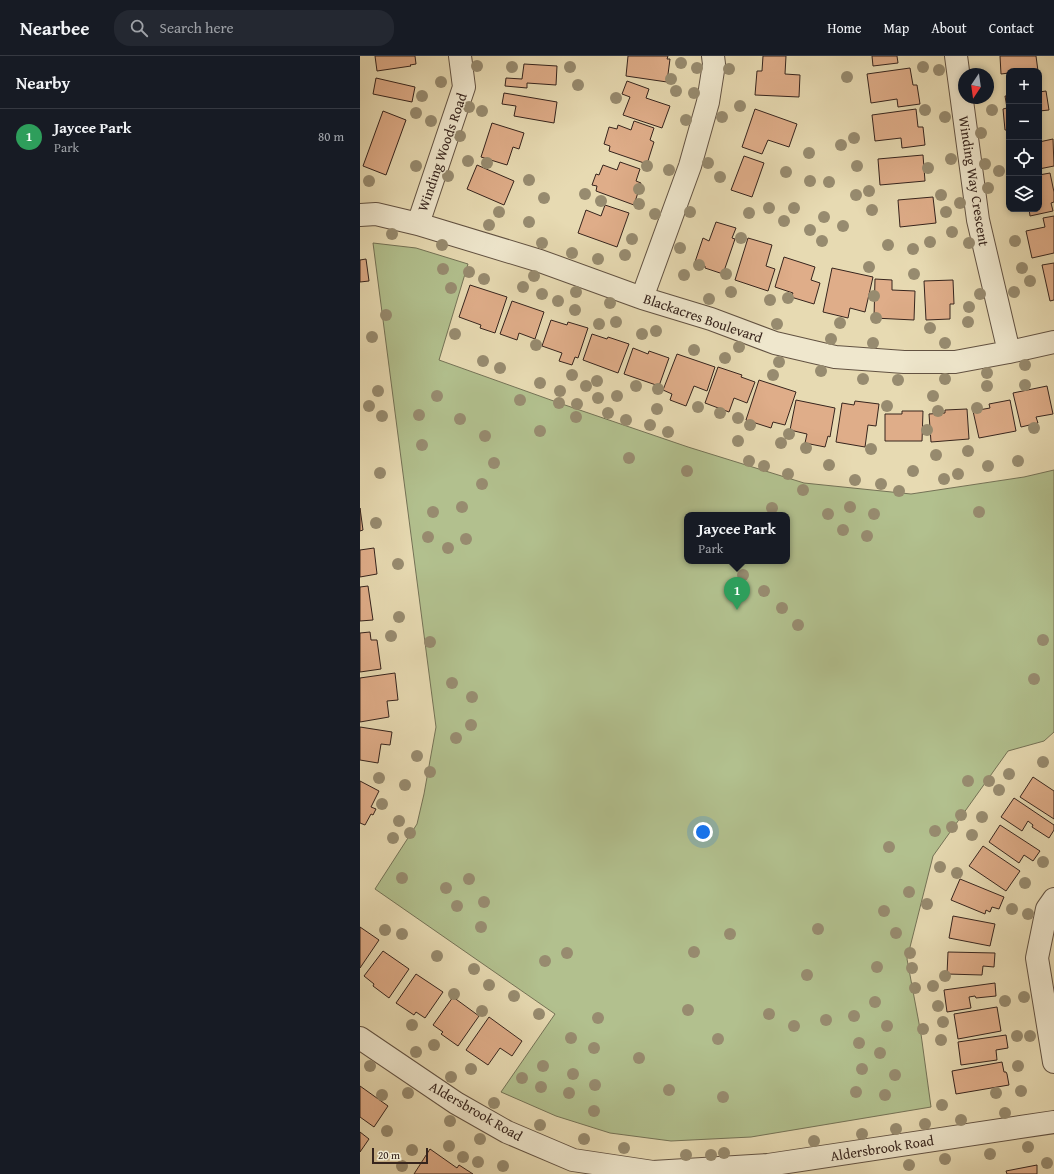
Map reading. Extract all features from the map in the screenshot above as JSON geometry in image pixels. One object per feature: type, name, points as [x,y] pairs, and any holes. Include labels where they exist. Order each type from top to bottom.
[{"type":"street","name":"Winding Woods Road","points":[[418,224],[464,86],[460,56]]},
{"type":"street","points":[[642,298],[690,166],[708,102],[714,64],[713,56]]},
{"type":"street","name":"Winding Way Crescent","points":[[956,56],[978,220],[1009,352]]},
{"type":"street","name":"Blackacres Boulevard","points":[[360,215],[376,214],[418,224],[540,261],[642,298],[710,319],[775,343],[835,357],[904,362],[955,362],[1054,342]]},
{"type":"street","points":[[1054,899],[1047,909],[1038,958],[1054,1062]]},
{"type":"street","name":"Aldersbrook Road","points":[[360,1038],[456,1102],[508,1132],[573,1160],[653,1172],[768,1166],[1054,1122]]},
{"type":"green space","points":[[373,243],[416,248],[468,264],[439,360],[688,447],[804,483],[911,494],[1024,477],[1054,470],[1054,732],[1044,741],[1008,751],[933,856],[907,959],[921,1034],[931,1107],[751,1137],[671,1141],[610,1133],[556,1116],[501,1092],[555,1014],[375,889],[417,824],[436,727]]},
{"type":"building","points":[[375,56],[415,56],[416,64],[377,71]]},
{"type":"building","points":[[628,56],[668,56],[667,59],[670,59],[667,82],[626,76]]},
{"type":"building","points":[[763,56],[786,56],[785,74],[800,75],[799,97],[755,95],[757,71],[762,71]]},
{"type":"building","points":[[872,56],[897,56],[898,63],[873,66]]},
{"type":"building","points":[[1000,56],[1036,56],[1038,68],[1006,68],[1006,73],[1001,74]]},
{"type":"building","points":[[524,64],[557,66],[556,85],[527,83],[527,88],[505,86],[506,78],[522,79]]},
{"type":"building","points":[[910,68],[913,85],[917,85],[920,104],[898,107],[897,99],[871,103],[867,74]]},
{"type":"building","points":[[376,78],[415,87],[412,102],[373,94]]},
{"type":"building","points":[[627,81],[649,89],[646,98],[670,106],[662,128],[623,115],[630,97],[622,94]]},
{"type":"building","points":[[1046,91],[1049,110],[1042,111],[1042,92]]},
{"type":"building","points":[[504,93],[557,102],[554,123],[514,116],[516,106],[502,104]]},
{"type":"building","points":[[1006,108],[1006,130],[1005,130],[1003,109]]},
{"type":"building","points":[[755,109],[797,124],[789,147],[768,140],[762,154],[742,147]]},
{"type":"building","points":[[916,109],[918,127],[923,127],[925,145],[902,148],[901,138],[875,141],[872,115]]},
{"type":"building","points":[[383,111],[406,120],[386,175],[363,166]]},
{"type":"building","points":[[634,121],[654,128],[650,140],[654,142],[647,164],[609,151],[610,146],[604,144],[609,127],[617,129],[618,125],[631,130]]},
{"type":"building","points":[[492,123],[524,133],[519,149],[513,147],[507,165],[481,157]]},
{"type":"building","points":[[1053,139],[1054,166],[1042,168],[1042,141]]},
{"type":"building","points":[[923,155],[925,181],[880,185],[878,159]]},
{"type":"building","points":[[744,156],[764,163],[752,197],[731,190]]},
{"type":"building","points":[[620,162],[640,169],[636,181],[641,183],[634,205],[596,191],[597,186],[592,185],[596,174],[599,175],[603,165],[617,170]]},
{"type":"building","points":[[477,165],[514,181],[504,205],[467,189]]},
{"type":"building","points":[[1050,173],[1054,192],[1054,202],[1051,203],[1053,211],[1030,216],[1029,212],[1042,212],[1042,174]]},
{"type":"building","points":[[933,197],[936,223],[900,227],[898,200]]},
{"type":"building","points":[[605,205],[629,213],[617,247],[578,233],[586,210],[601,216]]},
{"type":"building","points":[[1054,216],[1054,253],[1032,258],[1026,231],[1045,227],[1043,218]]},
{"type":"building","points":[[716,222],[736,228],[732,238],[735,239],[723,274],[705,268],[705,266],[695,262],[703,238],[709,241]]},
{"type":"building","points":[[748,238],[772,245],[766,266],[775,269],[768,291],[735,280]]},
{"type":"building","points":[[784,257],[815,267],[811,280],[820,283],[814,304],[791,297],[793,293],[775,287]]},
{"type":"building","points":[[366,259],[369,281],[360,282],[360,260]]},
{"type":"building","points":[[1054,263],[1054,300],[1050,301],[1042,265]]},
{"type":"building","points":[[832,268],[873,277],[865,312],[850,308],[848,318],[823,312]]},
{"type":"building","points":[[875,279],[892,280],[892,290],[915,291],[914,320],[874,318]]},
{"type":"building","points":[[953,280],[954,304],[950,304],[950,319],[926,320],[924,281]]},
{"type":"building","points":[[470,285],[507,297],[495,333],[480,328],[481,325],[459,317]]},
{"type":"building","points":[[512,301],[544,312],[535,339],[519,333],[517,340],[500,334]]},
{"type":"building","points":[[551,320],[567,325],[568,322],[588,328],[578,358],[575,357],[572,365],[559,361],[562,353],[542,346]]},
{"type":"building","points":[[592,334],[607,339],[608,337],[629,344],[618,373],[583,360]]},
{"type":"building","points":[[633,348],[648,354],[649,351],[669,358],[659,386],[624,374]]},
{"type":"building","points":[[677,354],[715,367],[707,391],[694,386],[686,406],[670,400],[672,394],[663,390]]},
{"type":"building","points":[[718,367],[742,375],[741,377],[755,382],[747,403],[734,398],[729,412],[705,403]]},
{"type":"building","points":[[759,380],[796,392],[785,425],[773,422],[771,428],[746,420]]},
{"type":"building","points":[[1047,386],[1053,414],[1036,417],[1038,423],[1021,427],[1013,393]]},
{"type":"building","points":[[796,400],[835,408],[830,437],[828,436],[825,447],[805,443],[807,434],[790,430]]},
{"type":"building","points":[[1010,400],[1016,431],[979,438],[973,411],[990,408],[989,404]]},
{"type":"building","points":[[855,401],[879,404],[876,426],[868,425],[865,447],[836,442],[842,403],[854,405]]},
{"type":"building","points":[[967,409],[969,439],[931,442],[929,414],[945,413],[945,410]]},
{"type":"building","points":[[902,411],[923,411],[922,441],[885,441],[885,414],[902,414]]},
{"type":"building","points":[[360,508],[363,530],[360,531]]},
{"type":"building","points":[[374,548],[377,574],[360,577],[360,550]]},
{"type":"building","points":[[368,586],[373,620],[360,621],[360,587]]},
{"type":"building","points":[[370,632],[371,640],[377,640],[381,669],[360,672],[360,633]]},
{"type":"building","points":[[395,673],[398,700],[387,701],[389,717],[360,722],[360,678]]},
{"type":"building","points":[[360,727],[392,732],[390,745],[381,744],[378,763],[360,760]]},
{"type":"building","points":[[1033,777],[1054,791],[1054,819],[1020,797]]},
{"type":"building","points":[[360,781],[379,791],[371,807],[376,809],[373,815],[371,814],[365,825],[360,823]]},
{"type":"building","points":[[1014,798],[1054,825],[1054,830],[1049,838],[1032,827],[1033,825],[1028,821],[1022,831],[1001,817]]},
{"type":"building","points":[[1000,825],[1040,851],[1033,861],[1024,855],[1019,863],[989,842]]},
{"type":"building","points":[[983,846],[1020,871],[1006,891],[969,866]]},
{"type":"building","points":[[960,879],[1004,897],[999,909],[992,907],[990,912],[986,910],[985,914],[951,900]]},
{"type":"building","points":[[953,916],[995,924],[990,946],[949,938]]},
{"type":"building","points":[[360,927],[379,940],[360,968]]},
{"type":"building","points":[[383,951],[409,969],[389,998],[373,986],[374,984],[364,976]]},
{"type":"building","points":[[948,952],[995,953],[994,967],[983,966],[982,975],[947,974]]},
{"type":"building","points":[[416,974],[443,992],[425,1018],[416,1012],[414,1015],[396,1003]]},
{"type":"building","points":[[995,983],[996,996],[976,998],[975,996],[969,997],[971,1008],[947,1012],[944,990]]},
{"type":"building","points":[[453,997],[479,1016],[458,1046],[441,1034],[443,1032],[433,1025]]},
{"type":"building","points":[[997,1007],[1001,1031],[958,1039],[954,1014]]},
{"type":"building","points":[[489,1017],[522,1041],[512,1056],[500,1048],[488,1065],[466,1050]]},
{"type":"building","points":[[1006,1035],[1008,1048],[996,1050],[997,1060],[961,1065],[958,1042]]},
{"type":"building","points":[[1002,1062],[1004,1072],[1007,1074],[1009,1085],[956,1094],[952,1071]]},
{"type":"building","points":[[360,1086],[388,1106],[374,1127],[360,1117]]},
{"type":"building","points":[[360,1132],[369,1139],[360,1152]]},
{"type":"building","points":[[430,1149],[457,1168],[459,1165],[473,1174],[414,1174]]},
{"type":"building","points":[[1037,1165],[1037,1174],[1007,1174],[1006,1171]]},
{"type":"place","name":"Jaycee Park","points":[[737,610]]}]
